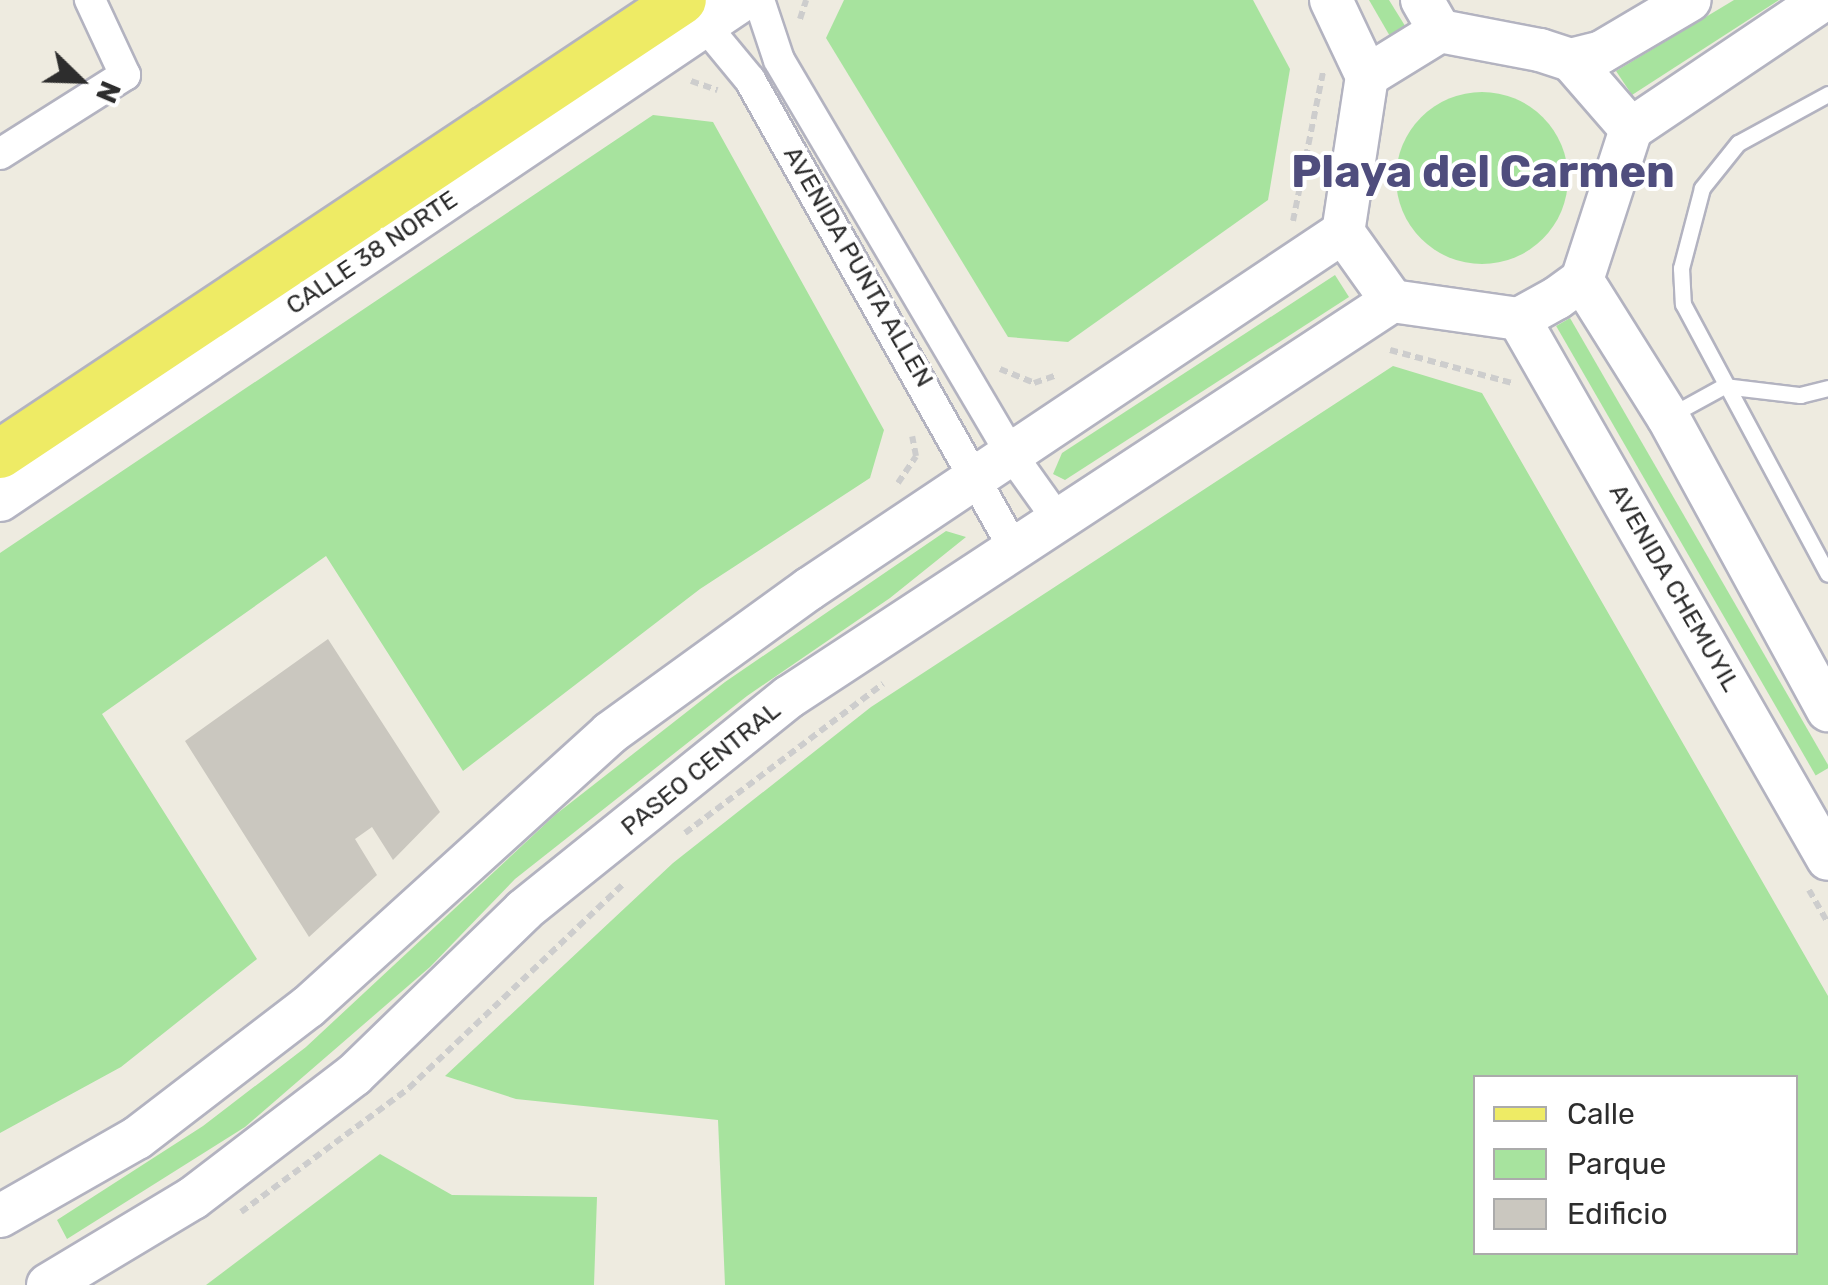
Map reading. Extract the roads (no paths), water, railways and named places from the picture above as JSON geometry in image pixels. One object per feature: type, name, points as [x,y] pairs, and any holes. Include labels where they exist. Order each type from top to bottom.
[{"type":"main road","name":"CALLE 38 NORTE","points":[[0,454],[690,9],[742,0]]},
{"type":"main road","points":[[1331,0],[1367,76],[1344,232],[1392,300],[1519,319],[1582,280],[1631,129],[1823,0]]},
{"type":"main road","points":[[1367,76],[1431,16],[1572,60],[1600,53],[1690,0]]},
{"type":"main road","name":"CALLE 38 NORTE","points":[[0,500],[690,9]]},
{"type":"main road","points":[[1572,60],[1631,129]]},
{"type":"main road","points":[[0,1216],[152,1126],[308,1008],[610,733],[994,464],[1344,232]]},
{"type":"main road","points":[[1582,280],[1668,417],[1828,710]]},
{"type":"main road","name":"PASEO CENTRAL","points":[[48,1285],[193,1198],[354,1075],[554,886],[790,697],[1012,545],[1392,300]]},
{"type":"main road","name":"AVENIDA CHEMUYIL","points":[[1519,319],[1828,858]]},
{"type":"street","points":[[0,154],[124,75],[90,0]]},
{"type":"street","name":"AVENIDA PUNTA ALLEN","points":[[759,0],[779,60],[994,464],[1012,545]]},
{"type":"street","name":"AVENIDA PUNTA ALLEN","points":[[690,9],[750,80],[994,464],[1056,517]]},
{"type":"lane","points":[[1828,94],[1738,143],[1702,188],[1681,268],[1683,304],[1828,574]]},
{"type":"lane","points":[[1668,417],[1724,386],[1800,395],[1828,388]]},
{"type":"district","name":"Playa del Carmen","points":[[1483,172]]}]
